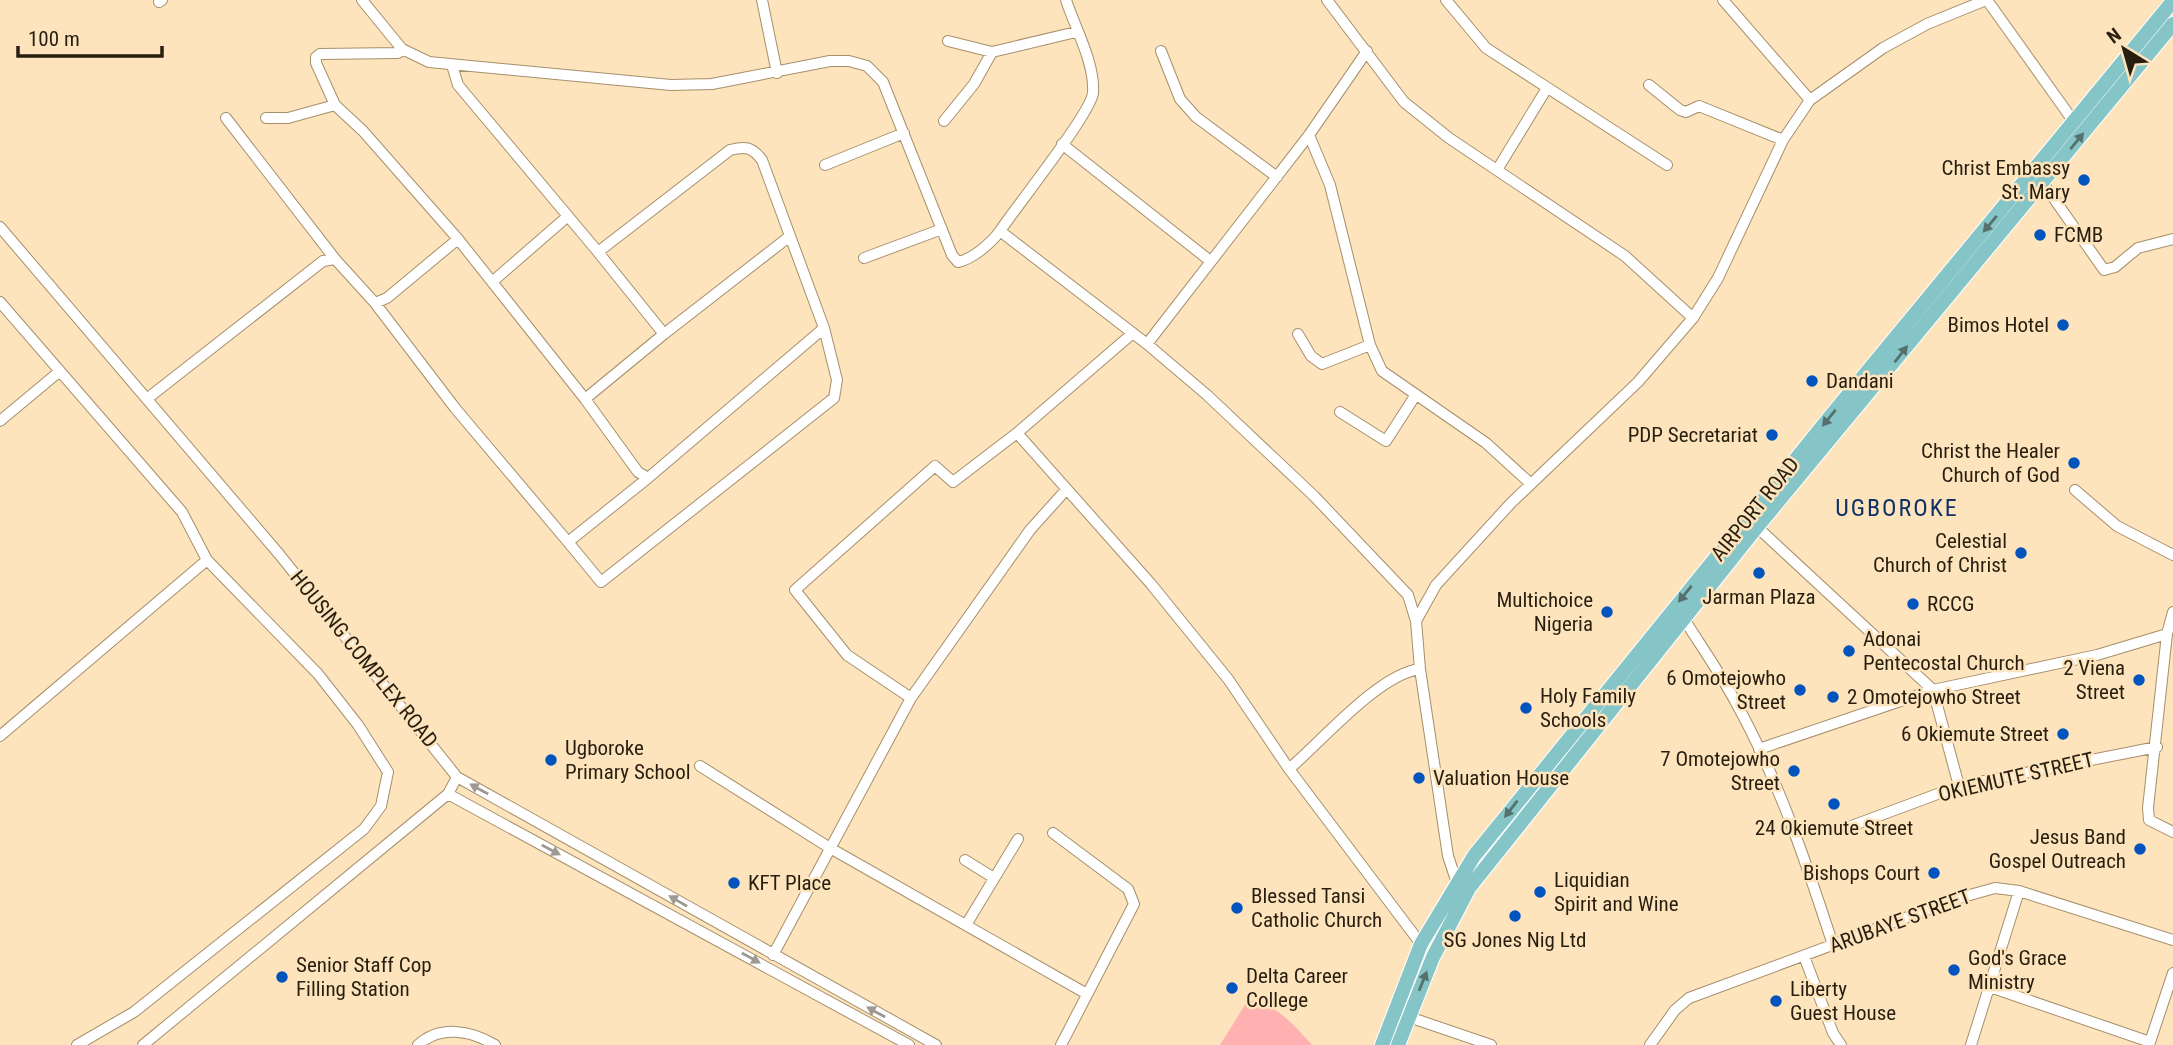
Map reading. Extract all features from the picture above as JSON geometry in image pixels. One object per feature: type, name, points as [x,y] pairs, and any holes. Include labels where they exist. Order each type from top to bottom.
[{"type":"main road","name":"AIRPORT ROAD","points":[[1382,1045],[1421,944],[1457,880],[1549,761],[2173,1]]},
{"type":"main road","name":"AIRPORT ROAD","points":[[1398,1045],[1433,957],[1469,888],[1757,527],[2173,24]]},
{"type":"main road","points":[[1549,761],[1562,772]]},
{"type":"street","points":[[362,0],[402,48],[429,62],[671,85],[712,84],[830,61],[867,66],[883,82],[957,262],[977,253],[1000,231],[1062,144],[1093,94],[1090,71],[1066,0]]},
{"type":"street","points":[[762,0],[777,73]]},
{"type":"street","points":[[1327,0],[1405,102],[1449,138],[1546,206],[1625,256],[1693,318]]},
{"type":"street","points":[[1335,10],[1341,0]]},
{"type":"street","points":[[1446,0],[1486,47],[1667,165]]},
{"type":"street","points":[[1723,0],[1810,100]]},
{"type":"street","points":[[1416,621],[1436,584],[1531,484],[1638,382],[1693,318],[1718,278],[1783,140],[1810,100],[1883,48],[1927,24],[1986,0],[2074,122]]},
{"type":"street","points":[[948,41],[992,52],[1076,32]]},
{"type":"street","points":[[402,48],[398,53],[320,54],[316,57],[335,105],[363,131],[458,239],[585,399],[638,472],[648,478]]},
{"type":"street","points":[[1161,51],[1180,100],[1196,117],[1277,177]]},
{"type":"street","points":[[1147,344],[1209,260],[1309,135],[1367,51]]},
{"type":"street","points":[[944,121],[974,85],[992,52]]},
{"type":"street","points":[[452,65],[458,85],[664,334]]},
{"type":"street","points":[[1649,85],[1679,110],[1686,112],[1699,106],[1783,140]]},
{"type":"street","points":[[1497,170],[1547,88]]},
{"type":"street","points":[[266,118],[288,118],[335,105]]},
{"type":"street","points":[[226,118],[335,259],[375,303],[454,408],[601,582],[834,398],[837,380],[824,328],[762,160],[754,149],[745,147],[730,150],[598,252]]},
{"type":"street","points":[[825,165],[904,133]]},
{"type":"street","points":[[1309,135],[1330,185],[1370,345],[1382,372],[1486,443],[1531,484]]},
{"type":"street","points":[[1062,144],[1209,260]]},
{"type":"street","points":[[2043,183],[2104,270],[2115,267],[2138,248],[2173,239]]},
{"type":"street","points":[[492,282],[568,216]]},
{"type":"street","name":"HOUSING COMPLEX ROAD","points":[[0,227],[149,398],[279,554],[457,777]]},
{"type":"street","points":[[864,258],[942,229]]},
{"type":"street","points":[[1000,231],[1147,344],[1207,395],[1314,496],[1408,595],[1416,621],[1420,669],[1448,856],[1457,880]]},
{"type":"street","points":[[585,399],[790,236]]},
{"type":"street","points":[[375,303],[387,298],[458,239]]},
{"type":"street","points":[[149,398],[323,261],[335,259]]},
{"type":"street","points":[[0,302],[182,512],[207,559],[318,674],[358,725],[388,772],[381,806],[364,829],[134,1012],[77,1045]]},
{"type":"street","points":[[568,542],[648,478],[824,328]]},
{"type":"street","points":[[911,698],[847,655],[795,590],[935,466],[953,482],[1017,433],[1133,333]]},
{"type":"street","points":[[1298,334],[1311,356],[1322,364],[1370,345]]},
{"type":"street","points":[[0,421],[60,371]]},
{"type":"street","points":[[1340,412],[1386,441],[1415,396]]},
{"type":"street","points":[[1017,433],[1065,491],[1151,584],[1228,679],[1289,769],[1421,944]]},
{"type":"street","points":[[773,955],[911,698],[1030,530],[1065,491]]},
{"type":"street","points":[[2076,491],[2117,526],[2173,555]]},
{"type":"street","points":[[1757,527],[1933,690],[1959,786]]},
{"type":"street","points":[[0,736],[207,559]]},
{"type":"street","points":[[2173,612],[2167,634],[2157,747],[2148,808],[2149,820],[2173,832]]},
{"type":"street","points":[[1684,619],[1735,700],[1759,749],[1801,848],[1833,945]]},
{"type":"street","points":[[1759,749],[1933,690],[2097,655],[2167,634]]},
{"type":"street","points":[[1289,769],[1384,682],[1407,671],[1420,669]]},
{"type":"street","name":"OKIEMUTE STREET","points":[[1838,831],[1959,786],[2157,747]]},
{"type":"street","points":[[700,765],[831,848],[1087,995]]},
{"type":"street","points":[[143,1045],[448,794],[457,777],[936,1045]]},
{"type":"street","points":[[448,794],[909,1045]]},
{"type":"street","points":[[1053,833],[1128,889],[1134,904],[1061,1045]]},
{"type":"street","points":[[966,925],[1018,839]]},
{"type":"street","points":[[965,860],[994,878]]},
{"type":"street","name":"ARUBAYE STREET","points":[[1650,1045],[1675,1010],[1689,998],[1959,898],[1995,888],[2019,891],[2173,940]]},
{"type":"street","points":[[1971,1045],[2019,891]]},
{"type":"street","points":[[1804,956],[1833,1033],[1841,1045]]},
{"type":"street","points":[[1990,987],[2150,1043],[2173,973]]},
{"type":"street","points":[[1409,1017],[1491,1045]]},
{"type":"street","points":[[418,1045],[449,1030],[484,1038],[495,1045]]},
{"type":"shaded area","points":[[1248,1000],[1276,1010],[1312,1045],[1220,1045]]},
{"type":"place","name":"Christ Embassy St. Mary","points":[[2084,180]]},
{"type":"place","name":"FCMB","points":[[2040,235]]},
{"type":"place","name":"Bimos Hotel","points":[[2063,325]]},
{"type":"place","name":"Dandani","points":[[1812,381]]},
{"type":"place","name":"PDP Secretariat","points":[[1772,435]]},
{"type":"place","name":"Christ the Healer Church of God","points":[[2074,463]]},
{"type":"place","name":"Celestial Church of Christ","points":[[2021,553]]},
{"type":"place","name":"Jarman Plaza","points":[[1759,573]]},
{"type":"place","name":"RCCG","points":[[1913,604]]},
{"type":"place","name":"Multichoice Nigeria","points":[[1607,612]]},
{"type":"place","name":"Adonai Pentecostal Church","points":[[1849,651]]},
{"type":"place","name":"2 Viena Street","points":[[2139,680]]},
{"type":"place","name":"6 Omotejowho Street","points":[[1800,690]]},
{"type":"place","name":"2 Omotejowho Street","points":[[1833,697]]},
{"type":"place","name":"Holy Family Schools","points":[[1526,708]]},
{"type":"place","name":"6 Okiemute Street","points":[[2063,734]]},
{"type":"place","name":"Ugboroke Primary School","points":[[551,760]]},
{"type":"place","name":"7 Omotejowho Street","points":[[1794,771]]},
{"type":"place","name":"Valuation House","points":[[1419,778]]},
{"type":"place","name":"24 Okiemute Street","points":[[1834,804]]},
{"type":"place","name":"Jesus Band Gospel Outreach","points":[[2140,849]]},
{"type":"place","name":"Bishops Court","points":[[1934,873]]},
{"type":"place","name":"KFT Place","points":[[734,883]]},
{"type":"place","name":"Liquidian Spirit and Wine","points":[[1540,892]]},
{"type":"place","name":"Blessed Tansi Catholic Church","points":[[1237,908]]},
{"type":"place","name":"SG Jones Nig Ltd","points":[[1515,916]]},
{"type":"place","name":"God's Grace Ministry","points":[[1954,970]]},
{"type":"place","name":"Senior Staff Cop Filling Station","points":[[282,977]]},
{"type":"place","name":"Delta Career College","points":[[1232,988]]},
{"type":"place","name":"Liberty Guest House","points":[[1776,1001]]},
{"type":"district","name":"UGBOROKE","points":[[1897,508]]}]
